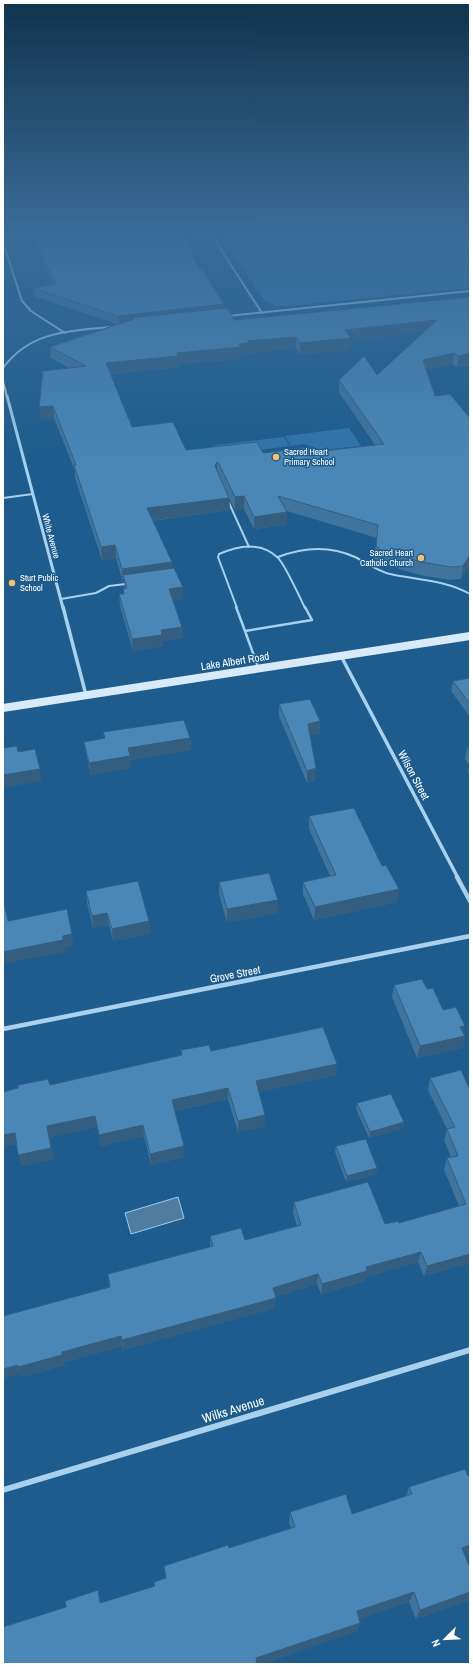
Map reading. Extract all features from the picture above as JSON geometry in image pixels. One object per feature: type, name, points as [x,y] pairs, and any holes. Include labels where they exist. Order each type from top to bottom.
[{"type":"main road","name":"Lake Albert Road","points":[[3,708],[470,636]]},
{"type":"street","points":[[31,310],[65,332]]},
{"type":"street","points":[[223,317],[294,310]]},
{"type":"street","points":[[3,368],[7,361],[28,344],[43,338],[65,332],[113,327]]},
{"type":"street","name":"White Avenue","points":[[3,381],[86,695]]},
{"type":"street","name":"Wilson Street","points":[[341,656],[470,901]]},
{"type":"street","name":"Grove Street","points":[[3,1029],[470,936]]},
{"type":"street","name":"Wilks Avenue","points":[[3,1490],[470,1350]]},
{"type":"lane","points":[[3,498],[33,494]]},
{"type":"lane","points":[[226,498],[249,547]]},
{"type":"lane","points":[[244,630],[312,620],[278,557],[266,550],[249,547],[236,547],[223,551],[218,557],[232,593],[244,630],[259,669]]},
{"type":"lane","points":[[278,557],[294,551],[318,548],[334,551],[359,559],[376,570],[398,576],[442,583],[462,589],[470,594]]},
{"type":"lane","points":[[61,599],[96,593],[109,586],[131,583]]},
{"type":"shaded area","points":[[349,428],[361,446],[321,450],[304,444],[291,446],[285,436]]},
{"type":"shaded area","points":[[284,437],[290,446],[220,455],[215,445]]},
{"type":"shaded area","points":[[178,1197],[184,1218],[131,1234],[125,1213]]},
{"type":"building","points":[[99,310],[173,310],[118,316]]},
{"type":"building","points":[[210,310],[228,310],[235,320],[339,310],[470,310],[470,353],[459,356],[454,353],[423,360],[435,396],[450,394],[470,418],[470,555],[463,566],[451,567],[422,562],[381,550],[376,546],[378,525],[278,496],[287,512],[254,517],[244,496],[235,497],[217,462],[215,466],[229,498],[147,508],[172,562],[122,569],[115,545],[101,547],[74,465],[76,465],[53,406],[39,407],[43,371],[86,366],[50,347],[134,319],[130,318]],"holes":[[[437,320],[377,375],[364,356],[339,380],[384,444],[314,452],[310,447],[263,453],[257,442],[186,450],[173,422],[132,427],[106,363],[178,356],[177,353],[241,347],[239,344],[249,343],[248,341],[296,337],[300,343],[351,338],[345,330]]]},
{"type":"building","points":[[174,568],[183,587],[169,589],[182,627],[161,630],[162,635],[132,639],[119,594],[124,594],[123,589],[127,588],[123,575]]},
{"type":"building","points":[[470,678],[470,704],[453,681]]},
{"type":"building","points":[[310,699],[320,721],[308,724],[316,768],[307,771],[279,704]]},
{"type":"building","points":[[184,720],[190,738],[128,748],[130,756],[89,763],[84,742],[105,738],[103,732]]},
{"type":"building","points":[[17,746],[18,752],[35,749],[40,769],[3,775],[3,748]]},
{"type":"building","points":[[354,808],[382,866],[386,865],[399,889],[315,907],[303,882],[336,875],[309,816]]},
{"type":"building","points":[[269,873],[278,900],[227,909],[219,882]]},
{"type":"building","points":[[138,881],[149,921],[112,929],[107,913],[92,916],[86,891]]},
{"type":"building","points":[[3,907],[5,907],[8,921],[67,909],[72,934],[63,936],[63,940],[3,952]]},
{"type":"building","points":[[422,979],[427,989],[433,988],[443,1010],[456,1007],[465,1026],[460,1027],[465,1036],[420,1046],[394,985]]},
{"type":"building","points":[[323,1027],[337,1064],[256,1081],[265,1115],[238,1121],[228,1088],[172,1100],[184,1146],[150,1154],[143,1125],[99,1135],[95,1116],[47,1126],[51,1148],[18,1155],[15,1133],[3,1135],[3,1092],[18,1088],[18,1085],[48,1079],[50,1085],[182,1055],[181,1050],[209,1045],[211,1051]]},
{"type":"building","points":[[461,1070],[470,1090],[470,1254],[427,1266],[421,1252],[366,1267],[367,1271],[322,1284],[318,1274],[273,1288],[276,1298],[122,1340],[121,1336],[62,1352],[62,1355],[18,1367],[18,1365],[3,1369],[3,1316],[110,1287],[108,1274],[213,1246],[210,1236],[241,1228],[245,1240],[301,1225],[294,1202],[368,1182],[385,1224],[398,1221],[399,1223],[466,1204],[447,1158],[458,1156],[447,1129],[455,1127],[430,1078]]},
{"type":"building","points":[[391,1094],[404,1122],[370,1132],[357,1103]]},
{"type":"building","points":[[366,1139],[377,1168],[347,1176],[336,1146]]},
{"type":"building","points":[[465,1469],[468,1476],[470,1475],[470,1545],[462,1548],[470,1568],[470,1592],[420,1610],[414,1592],[357,1611],[360,1623],[256,1658],[257,1664],[3,1664],[3,1627],[66,1607],[65,1601],[98,1590],[100,1603],[155,1586],[154,1582],[166,1578],[164,1566],[228,1545],[229,1548],[295,1527],[290,1512],[346,1494],[352,1514],[412,1494],[409,1487]]},
{"type":"place","name":"Sacred Heart Primary School","points":[[276,457]]},
{"type":"place","name":"Sacred Heart Catholic Church","points":[[421,558]]},
{"type":"place","name":"Sturt Public School","points":[[12,583]]}]
